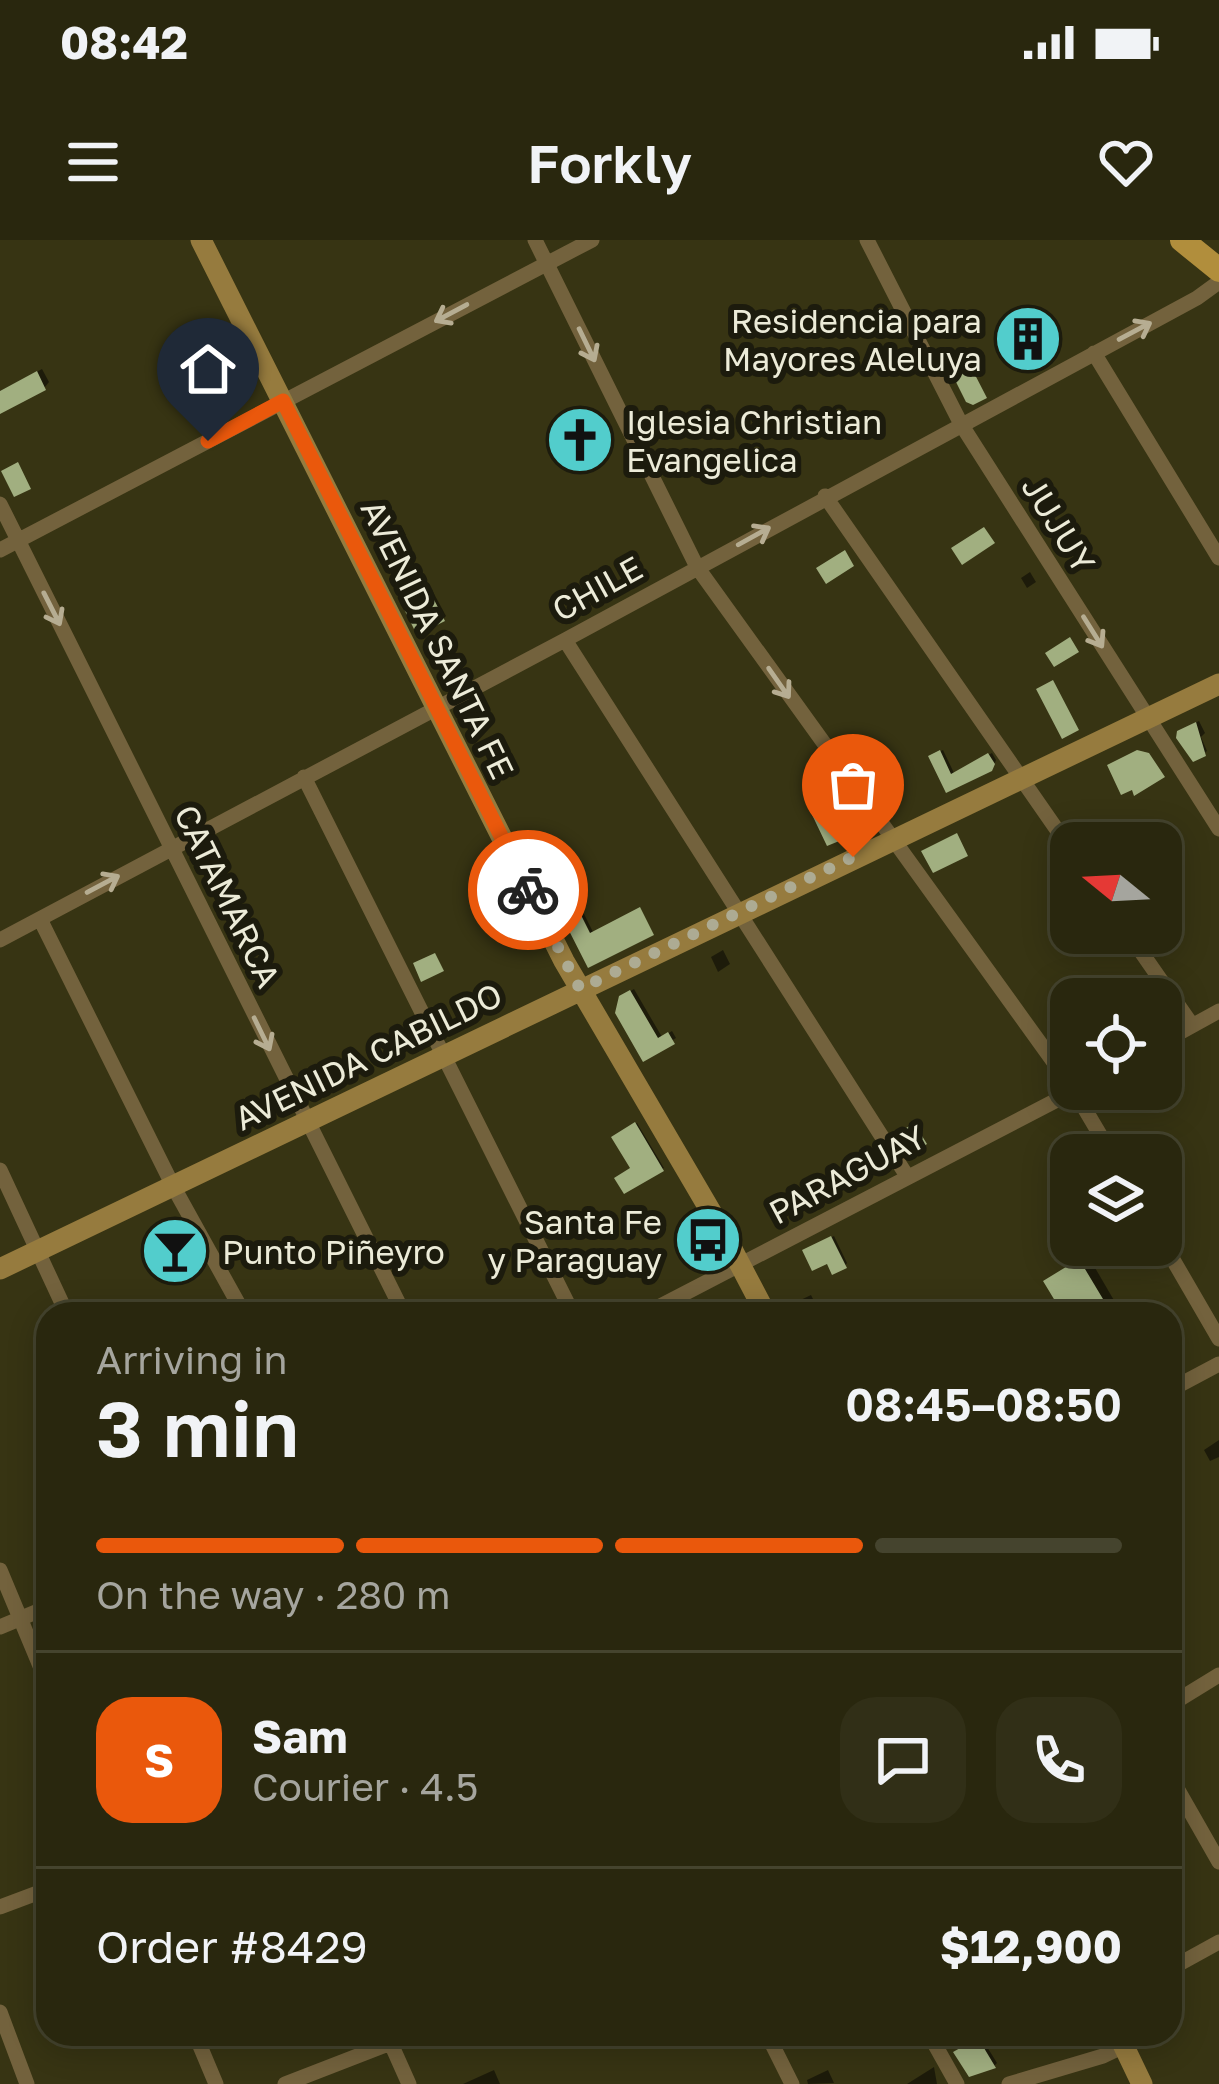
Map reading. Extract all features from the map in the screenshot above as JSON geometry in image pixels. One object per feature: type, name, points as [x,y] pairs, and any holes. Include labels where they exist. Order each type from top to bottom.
[{"type":"main road","points":[[1181,240],[1219,270]]},
{"type":"street","name":"AVENIDA SANTA FE","points":[[201,240],[580,989],[760,1302]]},
{"type":"street","points":[[535,240],[697,567],[1050,1056]]},
{"type":"street","points":[[0,550],[592,240]]},
{"type":"street","name":"JUJUY","points":[[867,240],[961,424],[1219,829]]},
{"type":"street","name":"CHILE","points":[[0,940],[565,640],[1219,282]]},
{"type":"street","points":[[1094,353],[1219,558]]},
{"type":"street","points":[[825,496],[1052,822]]},
{"type":"street","name":"CATAMARCA","points":[[0,504],[398,1302]]},
{"type":"street","points":[[565,640],[907,1176]]},
{"type":"street","name":"AVENIDA CABILDO","points":[[0,1269],[1219,684]]},
{"type":"street","points":[[304,777],[567,1302]]},
{"type":"street","points":[[40,919],[173,1186],[237,1302]]},
{"type":"street","points":[[1143,954],[1192,1025]]},
{"type":"street","points":[[1182,1030],[1219,1011]]},
{"type":"street","name":"PARAGUAY","points":[[668,1302],[1050,1102]]},
{"type":"street","points":[[0,1170],[62,1302]]},
{"type":"street","points":[[1177,1266],[1219,1339]]},
{"type":"street","points":[[1182,1384],[1219,1364]]},
{"type":"street","points":[[0,1570],[36,1655]]},
{"type":"street","points":[[0,1627],[36,1612]]},
{"type":"street","points":[[1182,1698],[1219,1675]]},
{"type":"street","points":[[1182,1797],[1219,1862]]},
{"type":"street","points":[[0,1907],[36,1894]]},
{"type":"street","points":[[1182,1962],[1219,1942]]},
{"type":"street","points":[[0,2012],[27,2084]]},
{"type":"street","points":[[200,2046],[216,2084]]},
{"type":"street","points":[[285,2084],[373,2046]]},
{"type":"street","points":[[392,2046],[409,2084]]},
{"type":"street","points":[[773,2046],[792,2084]]},
{"type":"street","points":[[935,2046],[957,2084]]},
{"type":"street","points":[[1009,2084],[1103,2056],[1114,2046]]},
{"type":"street","points":[[1124,2046],[1142,2084]]},
{"type":"building","name":"Residencia para Mayores Aleluya","points":[[1023,310],[1049,362],[1033,369],[1008,317]]},
{"type":"building","points":[[971,367],[987,398],[973,405],[966,402],[953,376]]},
{"type":"building","points":[[37,371],[46,390],[0,414],[0,391]]},
{"type":"building","name":"Iglesia Christian Evangelica","points":[[598,422],[605,438],[562,458],[554,442]]},
{"type":"building","points":[[18,462],[31,489],[14,497],[1,471]]},
{"type":"building","points":[[984,527],[995,543],[962,565],[951,548]]},
{"type":"building","points":[[845,550],[854,566],[826,584],[816,568]]},
{"type":"building","points":[[429,590],[445,621],[417,635],[402,605]]},
{"type":"building","points":[[1070,637],[1079,652],[1054,667],[1045,653]]},
{"type":"building","points":[[1053,680],[1079,730],[1062,739],[1036,689]]},
{"type":"building","points":[[1196,722],[1206,756],[1193,762],[1176,738],[1177,731]]},
{"type":"building","points":[[940,750],[951,774],[988,753],[995,764],[992,771],[946,793],[928,756]]},
{"type":"building","points":[[1137,750],[1149,753],[1165,777],[1134,796],[1132,790],[1121,795],[1107,765]]},
{"type":"building","points":[[824,787],[851,825],[849,837],[827,846],[805,800]]},
{"type":"building","points":[[957,833],[968,856],[933,873],[921,851]]},
{"type":"building","points":[[576,905],[590,933],[640,907],[654,935],[588,968],[560,913]]},
{"type":"building","points":[[435,953],[444,971],[421,982],[413,963]]},
{"type":"building","points":[[630,990],[658,1038],[668,1032],[675,1044],[643,1062],[615,1013],[619,996]]},
{"type":"building","points":[[635,1122],[664,1171],[624,1194],[614,1178],[630,1168],[611,1137]]},
{"type":"building","points":[[914,1123],[927,1144],[908,1156],[895,1135]]},
{"type":"building","points":[[831,1236],[847,1268],[832,1275],[827,1264],[812,1271],[802,1250]]},
{"type":"building","points":[[1068,1266],[1083,1266],[1105,1302],[1056,1302],[1043,1281]]},
{"type":"building","points":[[964,2046],[983,2046],[996,2068],[969,2077],[953,2052]]},
{"type":"way so far","points":[[528,890],[580,989],[853,857]]},
{"type":"place","name":"Residencia para Mayores Aleluya","points":[[1028,339]]},
{"type":"place","name":"Iglesia Christian Evangelica","points":[[580,440]]},
{"type":"place","name":"Santa Fe y Paraguay","points":[[708,1240]]},
{"type":"place","name":"Punto Piñeyro","points":[[175,1251]]},
{"type":"route","points":[[208,441],[283,401],[528,890]]}]
